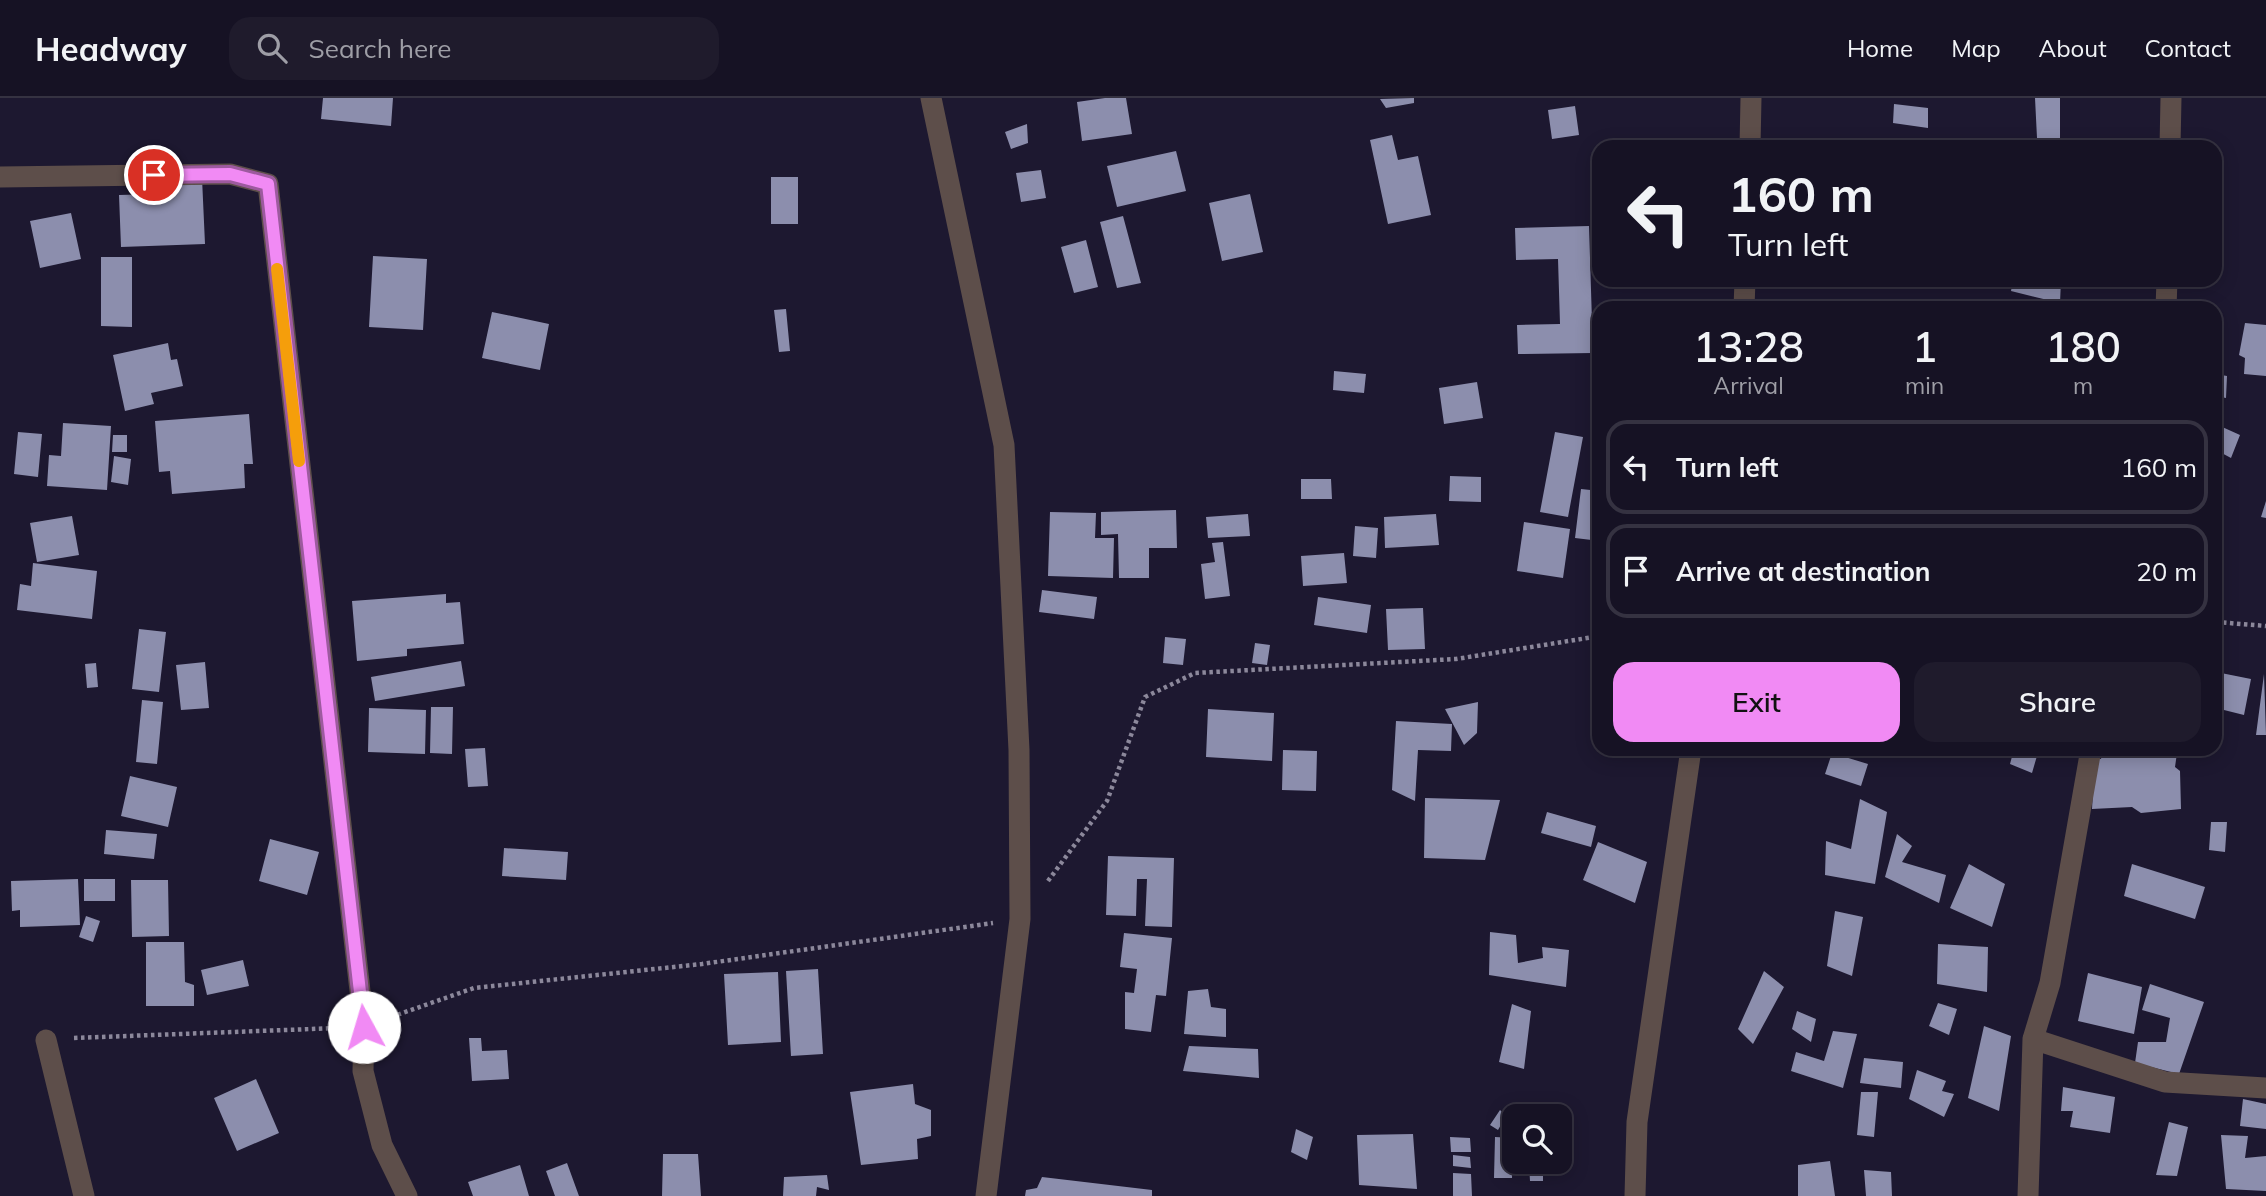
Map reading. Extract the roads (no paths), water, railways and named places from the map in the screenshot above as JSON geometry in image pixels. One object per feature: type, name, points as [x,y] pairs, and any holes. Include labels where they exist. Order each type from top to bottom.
[{"type":"street","points":[[931,98],[1004,445],[1019,750],[1020,919],[986,1196]]},
{"type":"street","points":[[1749,140],[1751,98]]},
{"type":"street","points":[[2170,140],[2171,98]]},
{"type":"street","points":[[0,177],[230,174],[268,184],[364,1027],[363,1071],[382,1145],[407,1196]]},
{"type":"street","points":[[1635,1196],[1637,1122],[1690,756]]},
{"type":"street","points":[[2028,1196],[2032,1039],[2050,983],[2090,756]]},
{"type":"street","points":[[2032,1039],[2165,1082],[2266,1088]]},
{"type":"street","points":[[46,1040],[84,1196]]}]
